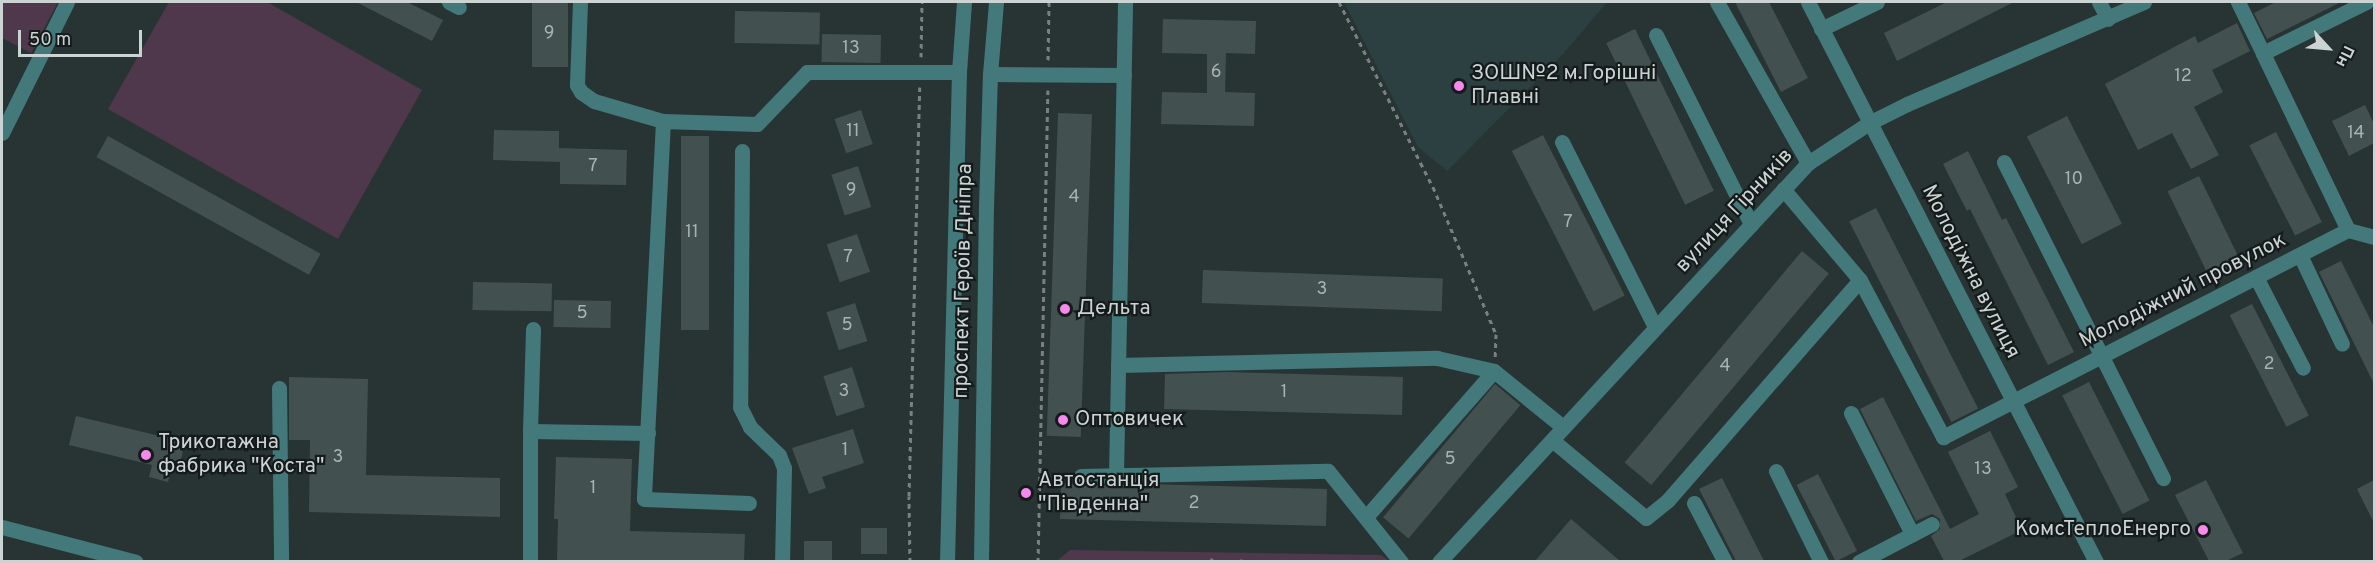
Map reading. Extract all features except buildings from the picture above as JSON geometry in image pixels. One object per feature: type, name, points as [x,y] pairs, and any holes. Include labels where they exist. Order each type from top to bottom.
[{"type":"street","points":[[2,133],[67,2]]},
{"type":"street","points":[[579,2],[577,85],[581,92],[594,101],[663,122],[757,124],[807,72],[959,72]]},
{"type":"street","name":"проспект Героїв Дніпра","points":[[947,561],[959,72],[964,2]]},
{"type":"street","name":"проспект Героїв Дніпра","points":[[981,561],[990,74],[996,2]]},
{"type":"street","points":[[1116,475],[1125,2]]},
{"type":"street","points":[[1717,2],[1808,163]]},
{"type":"street","name":"Молодіжна вулиця","points":[[1808,2],[2096,561]]},
{"type":"street","points":[[1821,29],[1877,2]]},
{"type":"street","points":[[2099,2],[2108,19]]},
{"type":"street","name":"вулиця Гірників","points":[[1439,561],[1808,163],[1869,123],[2144,2]]},
{"type":"street","points":[[2238,2],[2348,230],[2374,237]]},
{"type":"street","points":[[2263,53],[2366,2]]},
{"type":"street","points":[[1656,35],[1751,224]]},
{"type":"street","points":[[990,74],[1124,75]]},
{"type":"street","points":[[663,122],[644,499],[749,503]]},
{"type":"street","points":[[1562,142],[1655,327]]},
{"type":"street","points":[[742,151],[740,408],[750,426],[779,455],[784,468],[782,561]]},
{"type":"street","points":[[2004,162],[2163,478]]},
{"type":"street","points":[[1552,440],[1646,518],[1668,500],[1860,280],[1783,189]]},
{"type":"street","name":"Молодіжний провулок","points":[[1860,280],[1943,437],[2348,230]]},
{"type":"street","points":[[2300,255],[2342,344]]},
{"type":"street","points":[[2256,277],[2303,368]]},
{"type":"street","points":[[530,561],[533,329]]},
{"type":"street","points":[[1118,365],[1437,358],[1494,370],[1563,427]]},
{"type":"street","points":[[1366,517],[1494,370]]},
{"type":"street","points":[[279,388],[281,561]]},
{"type":"street","points":[[1851,413],[1912,534]]},
{"type":"street","points":[[530,431],[648,433]]},
{"type":"street","points":[[1081,476],[1328,471],[1401,561]]},
{"type":"street","points":[[1776,471],[1821,561]]},
{"type":"street","points":[[1694,503],[1725,561]]},
{"type":"street","points":[[1859,561],[1932,524]]},
{"type":"street","points":[[2,527],[136,561]]},
{"type":"path","points":[[910,561],[909,496],[922,2]]},
{"type":"path","points":[[1038,561],[1049,2]]},
{"type":"path","points":[[1339,2],[1433,187],[1496,334],[1494,370]]},
{"type":"shaded area","points":[[2,2],[58,2],[31,53],[2,38]]},
{"type":"shaded area","points":[[169,2],[267,2],[422,90],[338,239],[108,109]]},
{"type":"shaded area","name":"ЗОШ№2 м.Горішні Плавні","points":[[1344,2],[1607,2],[1564,53],[1447,171],[1418,147]]},
{"type":"shaded area","points":[[1070,550],[1381,555],[1389,561],[1057,561]]},
{"type":"place","name":"ЗОШ№2 м.Горішні Плавні","points":[[1459,86]]},
{"type":"place","name":"Дельта","points":[[1065,309]]},
{"type":"place","name":"Оптовичек","points":[[1063,420]]},
{"type":"place","name":"Трикотажна фабрика \"Коста\"","points":[[146,455]]},
{"type":"place","name":"Автостанція \"Південна\"","points":[[1026,493]]},
{"type":"place","name":"КомсТеплоЕнерго","points":[[2203,530]]}]
